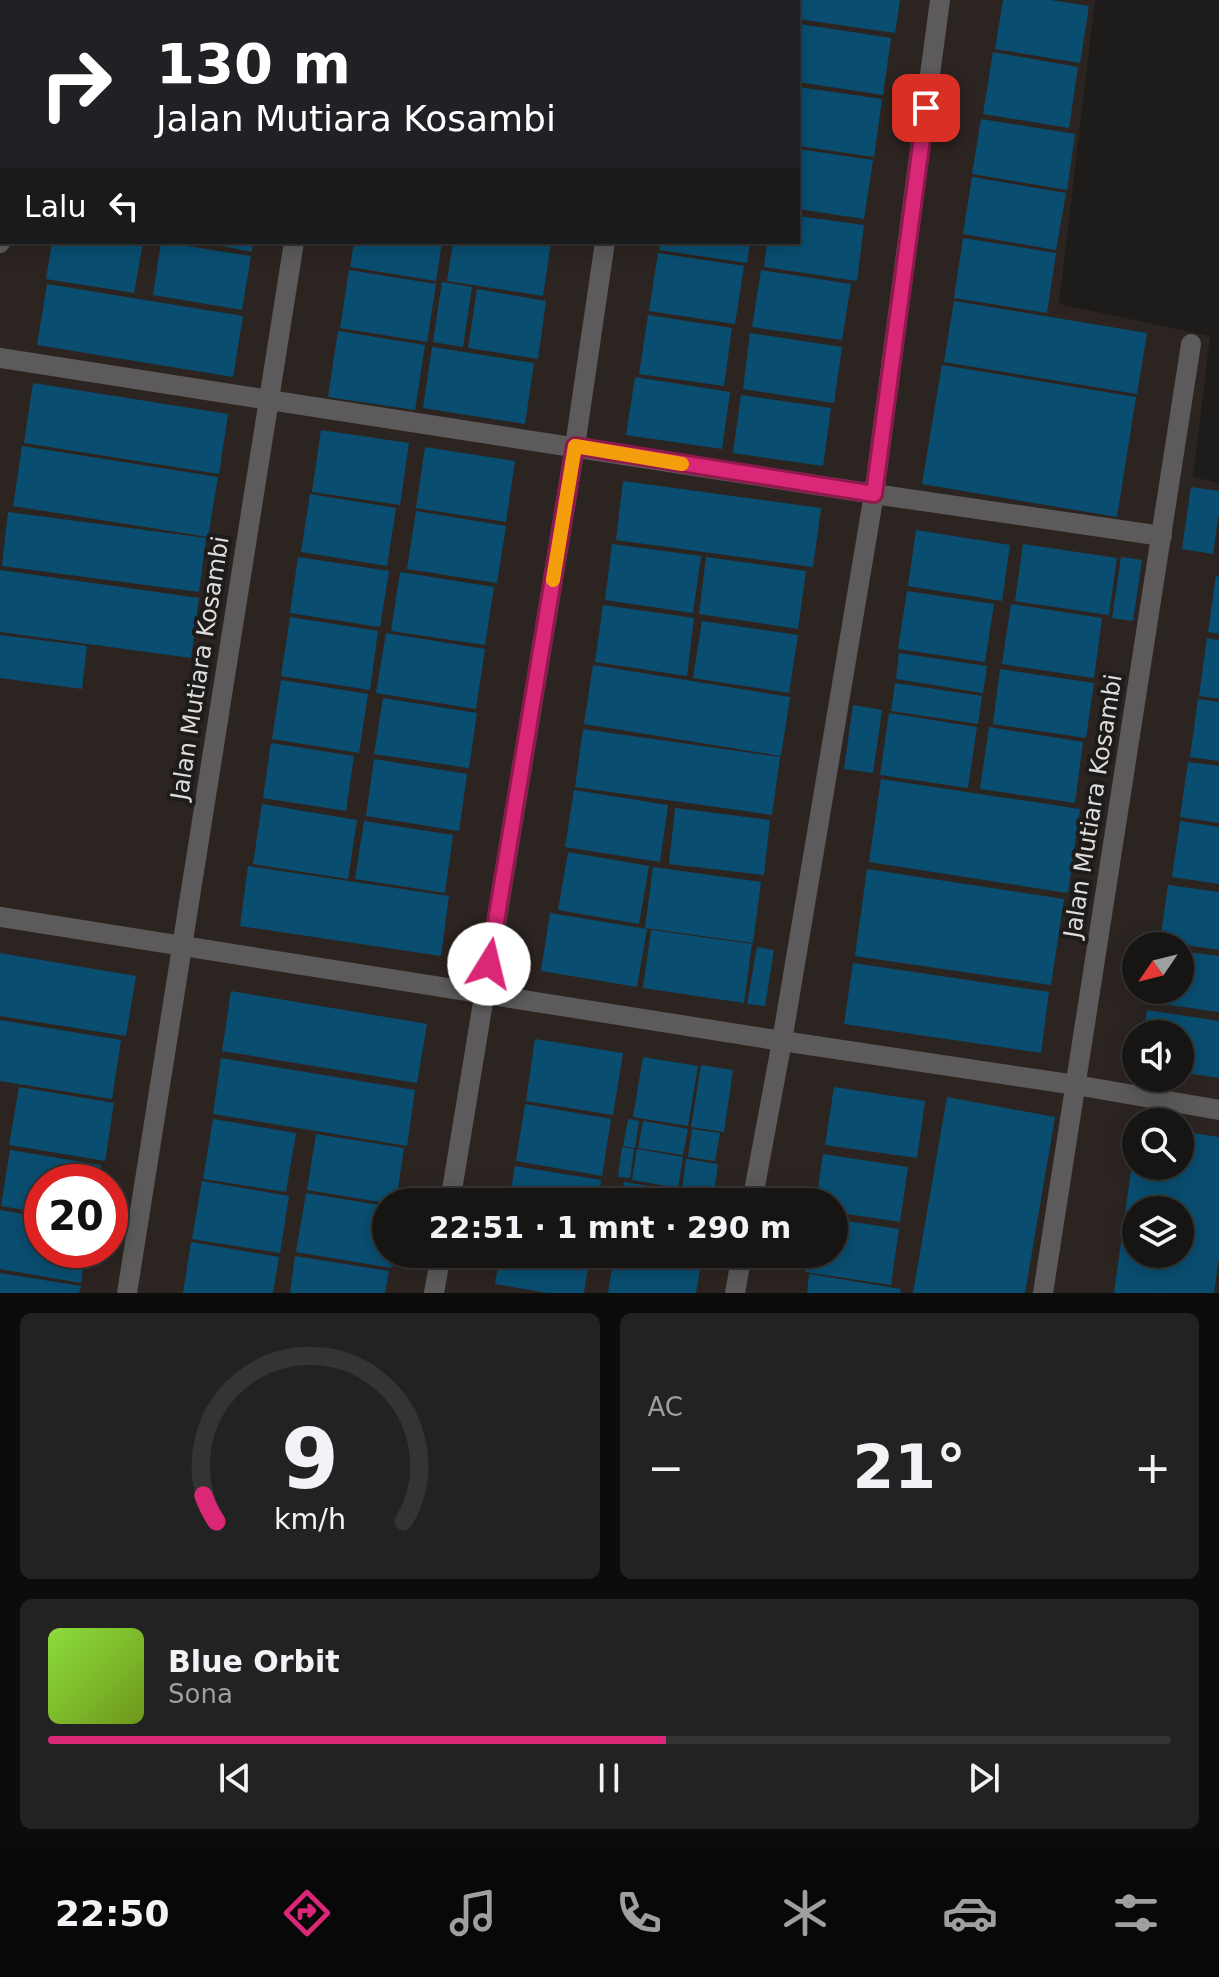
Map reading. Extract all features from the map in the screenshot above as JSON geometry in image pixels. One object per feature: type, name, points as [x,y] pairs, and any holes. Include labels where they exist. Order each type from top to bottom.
[{"type":"lane","points":[[755,1188],[874,494],[940,0]]},
{"type":"lane","name":"Jalan Mutiara Kosambi","points":[[127,1293],[294,244]]},
{"type":"lane","points":[[452,1188],[575,446],[605,244]]},
{"type":"lane","name":"Jalan Mutiara Kosambi","points":[[1043,1293],[1191,344]]},
{"type":"lane","points":[[0,358],[1162,536]]},
{"type":"lane","points":[[0,917],[1219,1110]]},
{"type":"lane","points":[[434,1293],[438,1268]]},
{"type":"lane","points":[[735,1293],[739,1268]]},
{"type":"shaded area","points":[[800,0],[1095,0],[1059,304],[1210,336],[1193,477],[1219,483],[1219,1293],[0,1293],[0,244],[800,244]]},
{"type":"building","points":[[800,0],[900,0],[895,33],[800,19]]},
{"type":"building","points":[[1003,0],[1050,0],[1089,6],[1080,63],[995,49]]},
{"type":"building","points":[[800,24],[891,38],[883,95],[800,82]]},
{"type":"building","points":[[993,52],[1078,67],[1069,128],[983,114]]},
{"type":"building","points":[[800,87],[882,99],[874,157],[800,146]]},
{"type":"building","points":[[981,119],[1075,134],[1067,190],[972,174]]},
{"type":"building","points":[[800,149],[873,160],[864,219],[800,209]]},
{"type":"building","points":[[972,177],[1066,193],[1056,250],[963,234]]},
{"type":"building","points":[[800,216],[864,225],[857,281],[764,267],[767,244],[800,244]]},
{"type":"building","points":[[963,238],[1056,253],[1047,313],[954,298]]},
{"type":"building","points":[[52,244],[143,244],[134,293],[46,279]]},
{"type":"building","points":[[161,244],[251,256],[242,310],[153,295]]},
{"type":"building","points":[[211,244],[253,244],[252,252]]},
{"type":"building","points":[[354,244],[442,244],[436,281],[350,267]]},
{"type":"building","points":[[453,244],[551,244],[543,296],[447,281]]},
{"type":"building","points":[[660,244],[750,244],[747,263],[659,250]]},
{"type":"building","points":[[658,253],[744,266],[735,324],[649,311]]},
{"type":"building","points":[[349,270],[436,284],[427,342],[340,328]]},
{"type":"building","points":[[761,270],[851,284],[842,340],[752,327]]},
{"type":"building","points":[[442,282],[472,287],[463,347],[433,342]]},
{"type":"building","points":[[47,284],[243,316],[233,377],[37,345]]},
{"type":"building","points":[[477,289],[546,301],[538,359],[468,348]]},
{"type":"building","points":[[954,301],[1147,333],[1137,394],[944,362]]},
{"type":"building","points":[[648,315],[732,328],[724,386],[639,374]]},
{"type":"building","points":[[338,331],[425,345],[415,410],[328,397]]},
{"type":"building","points":[[750,333],[842,347],[834,403],[743,389]]},
{"type":"building","points":[[432,347],[534,363],[525,424],[423,408]]},
{"type":"building","points":[[942,365],[1136,397],[1117,517],[922,484]]},
{"type":"building","points":[[635,377],[730,392],[722,449],[626,435]]},
{"type":"building","points":[[33,383],[228,414],[219,474],[24,443]]},
{"type":"building","points":[[741,395],[831,408],[823,466],[733,453]]},
{"type":"building","points":[[321,430],[409,443],[400,505],[312,492]]},
{"type":"building","points":[[22,446],[218,477],[208,537],[13,506]]},
{"type":"building","points":[[425,447],[515,461],[506,522],[416,508]]},
{"type":"building","points":[[623,481],[821,508],[813,567],[616,540]]},
{"type":"building","points":[[1191,487],[1219,491],[1213,554],[1182,549]]},
{"type":"building","points":[[310,494],[396,508],[387,566],[301,552]]},
{"type":"building","points":[[416,511],[506,526],[497,583],[407,569]]},
{"type":"building","points":[[8,512],[206,538],[199,592],[2,566]]},
{"type":"building","points":[[916,530],[1010,545],[1002,601],[908,586]]},
{"type":"building","points":[[612,544],[701,556],[693,613],[605,600]]},
{"type":"building","points":[[1023,544],[1117,558],[1109,615],[1015,601]]},
{"type":"building","points":[[298,557],[389,571],[380,627],[290,613]]},
{"type":"building","points":[[706,557],[806,571],[798,629],[699,614]]},
{"type":"building","points":[[1121,557],[1142,560],[1133,621],[1112,618]]},
{"type":"building","points":[[0,570],[199,598],[191,658],[0,632]]},
{"type":"building","points":[[400,572],[494,587],[485,645],[391,631]]},
{"type":"building","points":[[1216,576],[1219,577],[1219,634],[1208,632]]},
{"type":"building","points":[[907,591],[994,604],[985,662],[898,649]]},
{"type":"building","points":[[1011,604],[1102,618],[1094,678],[1002,664]]},
{"type":"building","points":[[603,605],[694,618],[687,676],[595,662]]},
{"type":"building","points":[[290,617],[378,631],[370,690],[281,676]]},
{"type":"building","points":[[702,621],[798,635],[789,693],[693,678]]},
{"type":"building","points":[[386,633],[485,649],[476,709],[376,693]]},
{"type":"building","points":[[0,635],[87,646],[82,689],[0,678]]},
{"type":"building","points":[[1207,638],[1219,640],[1219,699],[1199,696]]},
{"type":"building","points":[[899,653],[987,666],[983,693],[896,679]]},
{"type":"building","points":[[593,665],[790,697],[781,756],[584,724]]},
{"type":"building","points":[[1000,669],[1094,683],[1086,738],[993,724]]},
{"type":"building","points":[[281,680],[368,694],[359,753],[272,739]]},
{"type":"building","points":[[895,683],[982,696],[978,724],[891,711]]},
{"type":"building","points":[[383,698],[477,713],[469,768],[374,754]]},
{"type":"building","points":[[1198,699],[1219,702],[1219,761],[1190,757]]},
{"type":"building","points":[[853,705],[882,710],[873,773],[844,769]]},
{"type":"building","points":[[889,713],[977,727],[968,788],[880,775]]},
{"type":"building","points":[[989,727],[1083,742],[1075,803],[980,789]]},
{"type":"building","points":[[583,729],[780,757],[772,815],[575,787]]},
{"type":"building","points":[[271,743],[354,756],[346,811],[263,798]]},
{"type":"building","points":[[374,759],[467,774],[459,831],[366,816]]},
{"type":"building","points":[[1188,762],[1219,766],[1219,823],[1180,817]]},
{"type":"building","points":[[881,779],[1080,809],[1068,893],[869,862]]},
{"type":"building","points":[[574,790],[668,805],[660,862],[565,847]]},
{"type":"building","points":[[262,804],[357,820],[348,879],[253,864]]},
{"type":"building","points":[[675,808],[770,820],[764,875],[669,864]]},
{"type":"building","points":[[364,821],[453,835],[445,893],[355,879]]},
{"type":"building","points":[[1180,821],[1219,827],[1219,884],[1172,877]]},
{"type":"building","points":[[568,852],[649,866],[639,924],[558,910]]},
{"type":"building","points":[[248,866],[449,896],[441,956],[240,926]]},
{"type":"building","points":[[653,867],[761,882],[753,943],[645,928]]},
{"type":"building","points":[[867,869],[1064,899],[1051,985],[855,956]]},
{"type":"building","points":[[1168,885],[1219,892],[1219,950],[1194,946],[1194,932],[1161,932]]},
{"type":"building","points":[[550,913],[647,929],[637,987],[541,971]]},
{"type":"building","points":[[651,930],[752,944],[744,1003],[643,988]]},
{"type":"building","points":[[757,947],[774,950],[765,1006],[747,1004]]},
{"type":"building","points":[[0,953],[136,976],[126,1036],[0,1016]]},
{"type":"building","points":[[1194,953],[1219,956],[1219,1012],[1162,1004],[1194,1004]]},
{"type":"building","points":[[853,963],[1049,992],[1041,1053],[844,1024]]},
{"type":"building","points":[[231,991],[427,1024],[417,1083],[222,1051]]},
{"type":"building","points":[[1147,1010],[1219,1021],[1219,1078],[1194,1074],[1194,1020],[1146,1020]]},
{"type":"building","points":[[0,1020],[121,1040],[112,1099],[0,1081]]},
{"type":"building","points":[[535,1039],[623,1053],[613,1115],[526,1101]]},
{"type":"building","points":[[643,1057],[698,1066],[688,1126],[633,1117]]},
{"type":"building","points":[[221,1058],[415,1090],[407,1146],[213,1114]]},
{"type":"building","points":[[701,1065],[733,1070],[724,1132],[691,1127]]},
{"type":"building","points":[[19,1087],[114,1103],[105,1161],[9,1145]]},
{"type":"building","points":[[834,1087],[925,1101],[917,1158],[825,1145]]},
{"type":"building","points":[[947,1097],[1055,1117],[1025,1293],[913,1293]]},
{"type":"building","points":[[525,1104],[611,1119],[602,1176],[516,1161]]},
{"type":"building","points":[[213,1119],[296,1133],[286,1192],[203,1179]]},
{"type":"building","points":[[628,1119],[639,1121],[635,1148],[623,1146]]},
{"type":"building","points":[[643,1121],[688,1129],[683,1155],[638,1148]]},
{"type":"building","points":[[692,1129],[720,1133],[715,1161],[688,1157]]},
{"type":"building","points":[[1194,1133],[1219,1137],[1219,1257],[1214,1293],[1114,1293],[1122,1235],[1122,1268],[1194,1268],[1194,1196],[1127,1196],[1130,1180],[1194,1180]]},
{"type":"building","points":[[316,1134],[404,1148],[398,1188],[372,1188],[372,1201],[307,1190]]},
{"type":"building","points":[[622,1147],[634,1149],[630,1178],[618,1177]]},
{"type":"building","points":[[637,1149],[683,1157],[678,1188],[632,1180]]},
{"type":"building","points":[[10,1150],[95,1164],[24,1164],[24,1210],[1,1206]]},
{"type":"building","points":[[823,1154],[908,1167],[900,1222],[848,1214],[848,1188],[818,1188]]},
{"type":"building","points":[[686,1159],[718,1164],[715,1188],[682,1188]]},
{"type":"building","points":[[515,1166],[601,1180],[600,1188],[511,1188]]},
{"type":"building","points":[[202,1181],[289,1196],[280,1253],[192,1239]]},
{"type":"building","points":[[624,1182],[662,1188],[623,1188]]},
{"type":"building","points":[[306,1193],[372,1204],[372,1265],[296,1252]]},
{"type":"building","points":[[0,1210],[24,1214],[24,1268],[83,1268],[81,1283],[0,1269]]},
{"type":"building","points":[[848,1221],[899,1229],[891,1285],[805,1272],[806,1268],[848,1268]]},
{"type":"building","points":[[191,1242],[279,1257],[273,1293],[183,1293]]},
{"type":"building","points":[[295,1256],[389,1271],[385,1293],[290,1293]]},
{"type":"building","points":[[498,1268],[588,1268],[584,1293],[548,1293],[495,1284]]},
{"type":"building","points":[[612,1268],[700,1268],[696,1293],[608,1293]]},
{"type":"building","points":[[0,1273],[81,1286],[79,1293],[0,1293]]},
{"type":"building","points":[[809,1274],[901,1289],[900,1293],[807,1293]]},
{"type":"slow traffic","points":[[553,580],[575,446],[682,464]]},
{"type":"route","points":[[489,964],[575,446],[874,494],[926,108]]}]
